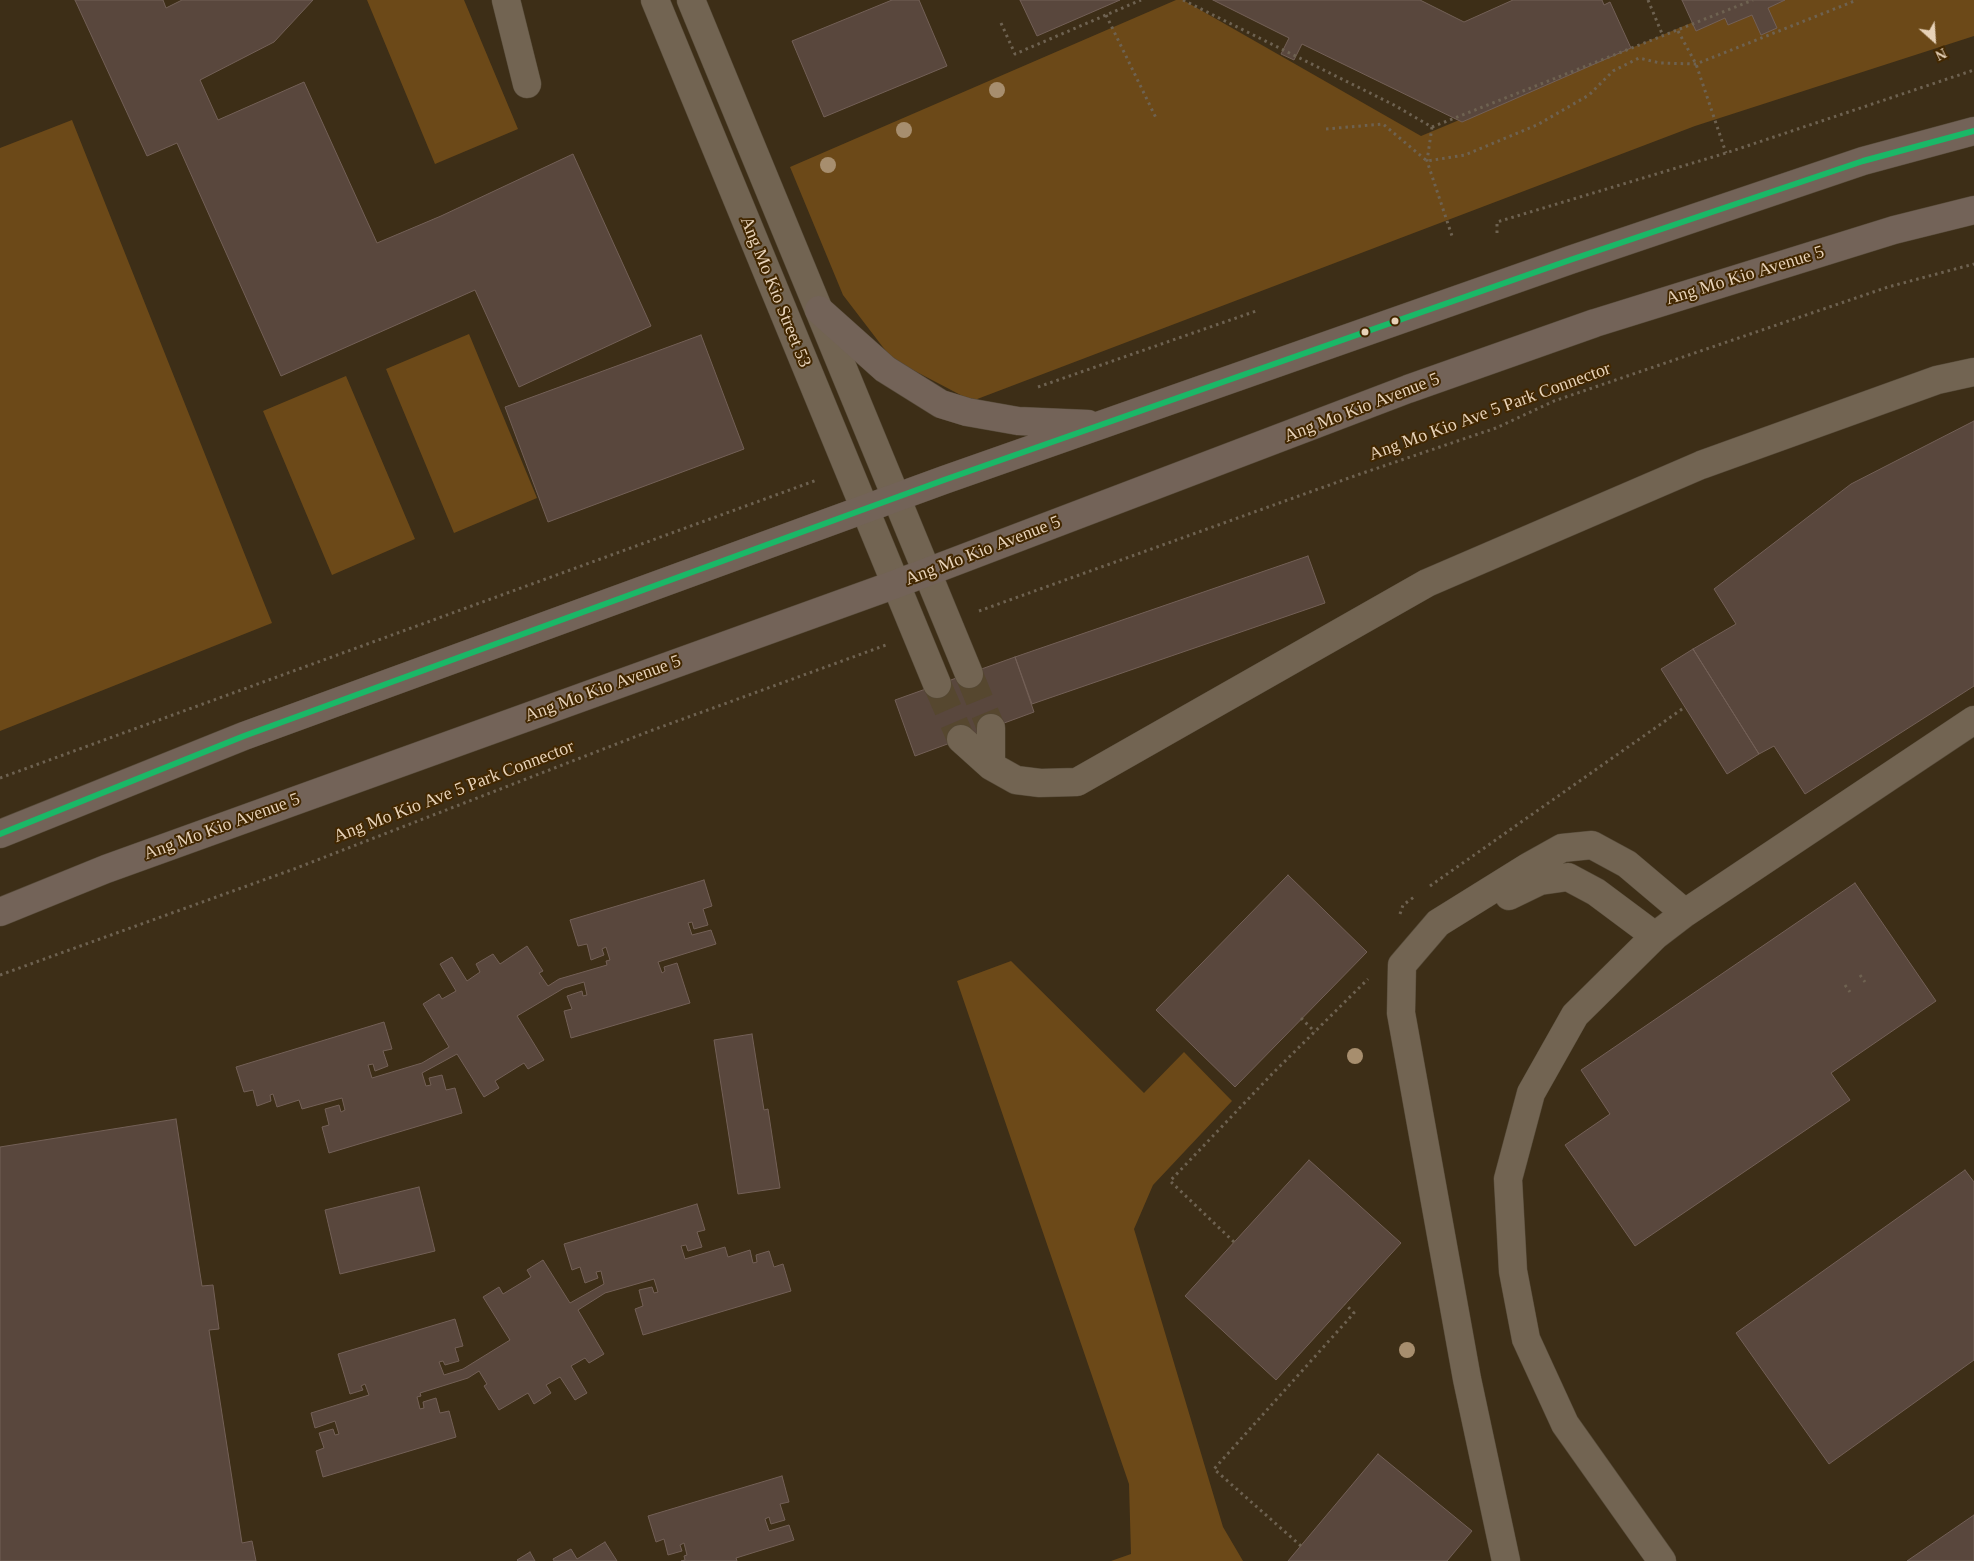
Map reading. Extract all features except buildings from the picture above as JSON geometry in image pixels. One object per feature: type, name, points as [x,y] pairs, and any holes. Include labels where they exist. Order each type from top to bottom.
[{"type":"main road","points":[[0,834],[244,736],[897,497],[1589,253],[1864,161],[1974,131]]},
{"type":"main road","name":"Ang Mo Kio Avenue 5","points":[[0,912],[106,869],[896,584],[1408,389],[1595,323],[1894,230],[1974,210]]},
{"type":"main road","points":[[819,310],[885,369],[941,404],[966,412],[1018,421],[1104,424]]},
{"type":"street","points":[[506,0],[527,84]]},
{"type":"street","name":"Ang Mo Kio Street 53","points":[[655,0],[937,683]]},
{"type":"street","name":"Ang Mo Kio Street 53","points":[[691,0],[968,672]]},
{"type":"street","points":[[960,739],[991,766],[1016,780],[1040,783],[1077,782],[1427,583],[1701,465],[1937,380],[1974,372]]},
{"type":"street","points":[[1662,1561],[1565,1424],[1526,1339],[1513,1272],[1508,1179],[1531,1093],[1575,1015],[1655,936],[1685,913],[1974,720]]},
{"type":"street","points":[[991,728],[991,766]]},
{"type":"street","points":[[1506,1561],[1467,1378],[1401,1013],[1402,964],[1438,922],[1562,848],[1592,845],[1599,848],[1627,864],[1685,913]]},
{"type":"street","points":[[1402,964],[1504,899],[1540,881],[1568,877],[1596,892],[1655,936]]},
{"type":"path","points":[[1001,23],[1015,54],[1141,0]]},
{"type":"path","points":[[1183,0],[1394,105],[1432,127]]},
{"type":"path","points":[[1648,0],[1663,36]]},
{"type":"path","points":[[1432,127],[1753,0]]},
{"type":"path","points":[[1326,129],[1383,124],[1428,161],[1465,155],[1537,125],[1589,95],[1613,70],[1639,58],[1660,63],[1696,64],[1857,0]]},
{"type":"path","points":[[1106,16],[1157,120]]},
{"type":"path","points":[[1678,31],[1696,64],[1726,153]]},
{"type":"path","points":[[1497,233],[1497,222],[1726,153],[1974,70]]},
{"type":"path","points":[[1432,127],[1428,161],[1453,239]]},
{"type":"path","name":"Ang Mo Kio Ave 5 Park Connector","points":[[991,607],[1360,474],[1496,428],[1554,401],[1888,288],[1974,264]]},
{"type":"path","points":[[1030,390],[1259,310]]},
{"type":"path","points":[[0,778],[818,480]]},
{"type":"path","name":"Ang Mo Kio Ave 5 Park Connector","points":[[0,975],[294,869],[650,731],[920,642]]},
{"type":"path","points":[[1427,888],[1685,707]]},
{"type":"path","points":[[1398,922],[1403,905],[1419,893]]},
{"type":"path","points":[[1860,975],[1865,982]]},
{"type":"path","points":[[1234,1242],[1170,1181],[1369,977]]},
{"type":"path","points":[[1845,984],[1850,992]]},
{"type":"path","points":[[1301,1018],[1315,1032]]},
{"type":"path","points":[[1301,1546],[1214,1469],[1354,1313],[1345,1304]]},
{"type":"shaded area","points":[[367,0],[464,0],[518,129],[435,164]]},
{"type":"shaded area","points":[[1176,0],[1183,0],[1421,136],[1746,0],[1974,0],[1974,36],[1695,126],[972,401],[892,359],[843,295],[790,167]]},
{"type":"shaded area","points":[[72,120],[272,623],[0,731],[0,148]]},
{"type":"shaded area","points":[[469,334],[537,498],[454,533],[386,369]]},
{"type":"shaded area","points":[[346,376],[415,539],[332,575],[263,411]]},
{"type":"shaded area","points":[[1011,961],[1144,1093],[1184,1052],[1232,1101],[1153,1185],[1134,1229],[1223,1527],[1243,1561],[1111,1561],[1131,1554],[1129,1484],[957,981]]},
{"type":"tunnel","points":[[969,674],[991,728]]},
{"type":"tunnel","points":[[937,684],[961,739]]},
{"type":"transit line","points":[[0,834],[244,736],[944,480],[1570,260],[1863,161],[1974,131]]}]
